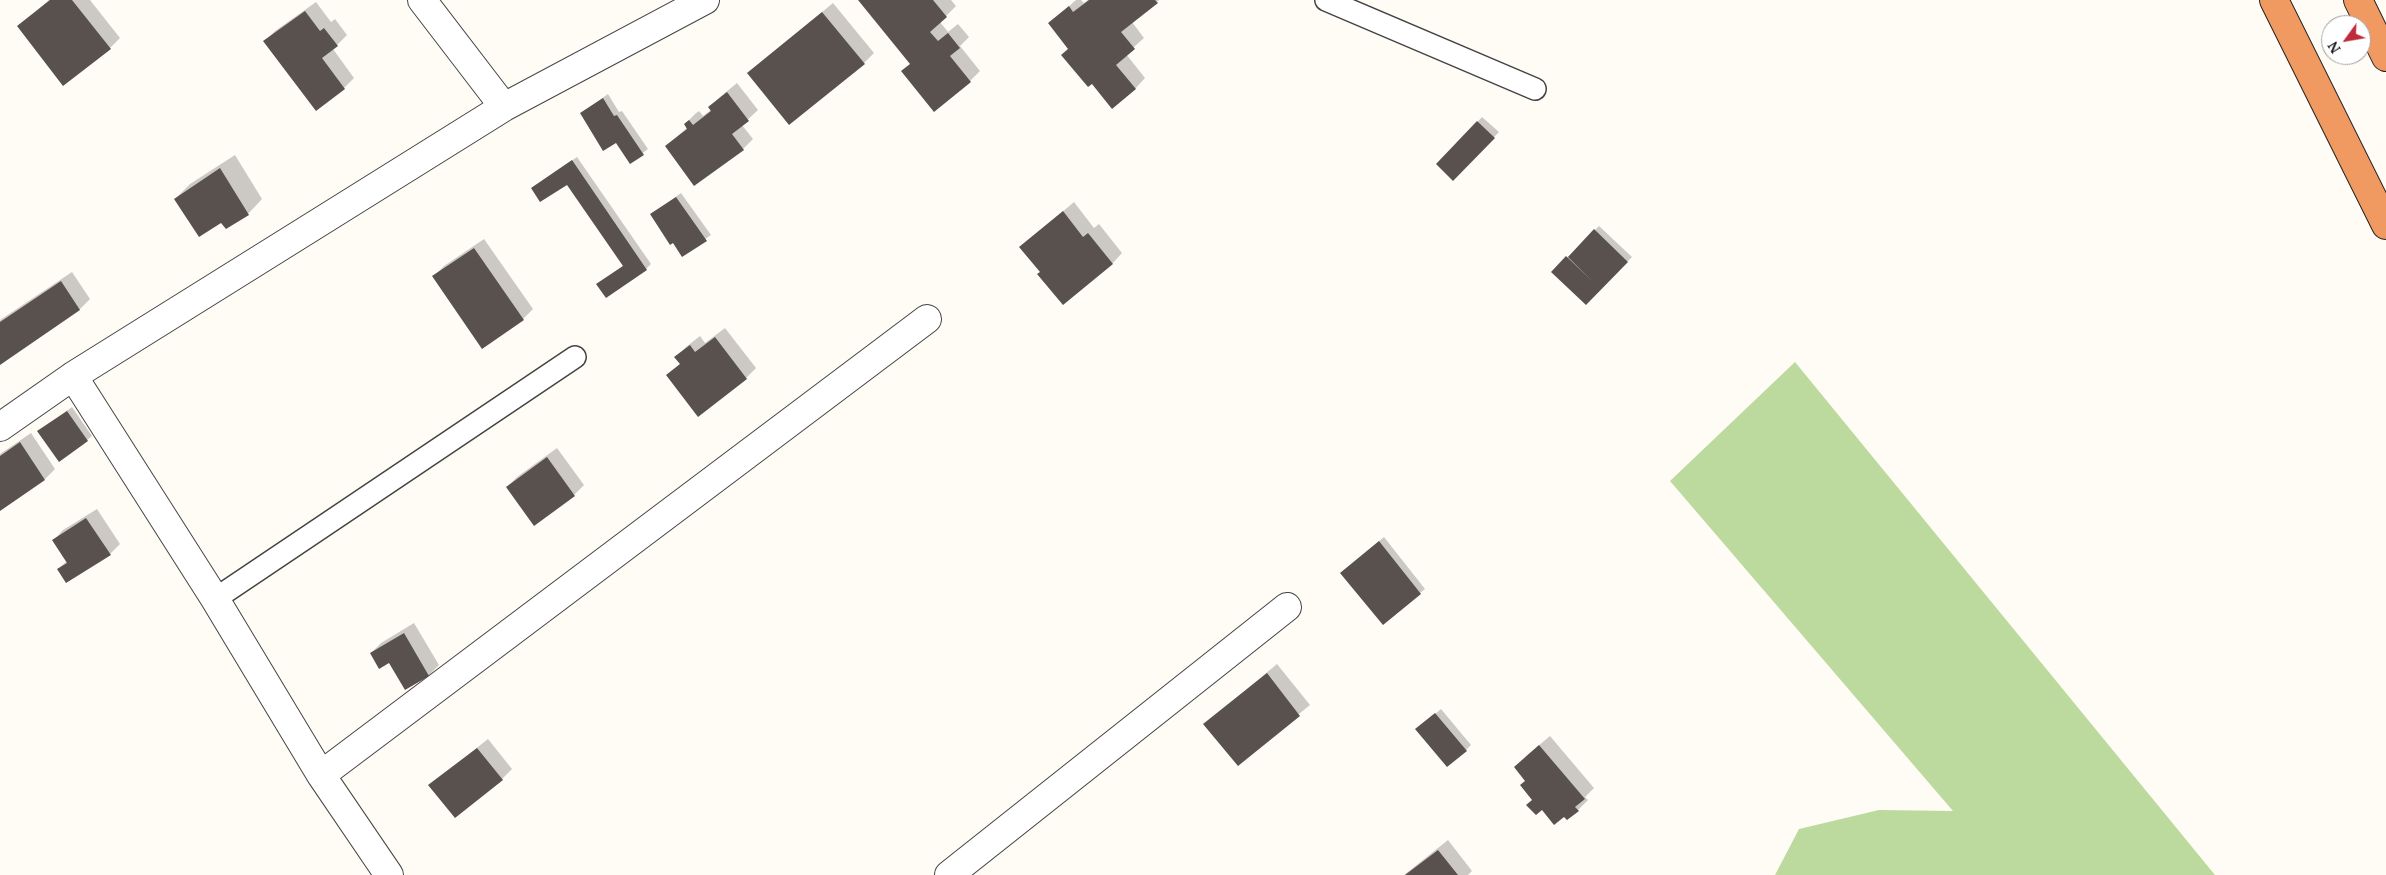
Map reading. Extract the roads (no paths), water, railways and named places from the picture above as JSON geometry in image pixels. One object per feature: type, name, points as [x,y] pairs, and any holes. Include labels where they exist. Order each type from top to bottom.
[{"type":"highway","points":[[2274,0],[2386,225]]},
{"type":"highway","points":[[2358,0],[2386,57]]},
{"type":"street","points":[[422,0],[504,108]]},
{"type":"street","points":[[0,426],[73,376],[504,108],[705,0]]},
{"type":"street","points":[[321,775],[927,319]]},
{"type":"street","points":[[73,376],[215,599],[321,775],[389,875]]},
{"type":"street","points":[[949,875],[1287,607]]},
{"type":"lane","points":[[1326,0],[1535,89]]},
{"type":"lane","points":[[215,599],[575,357]]}]
